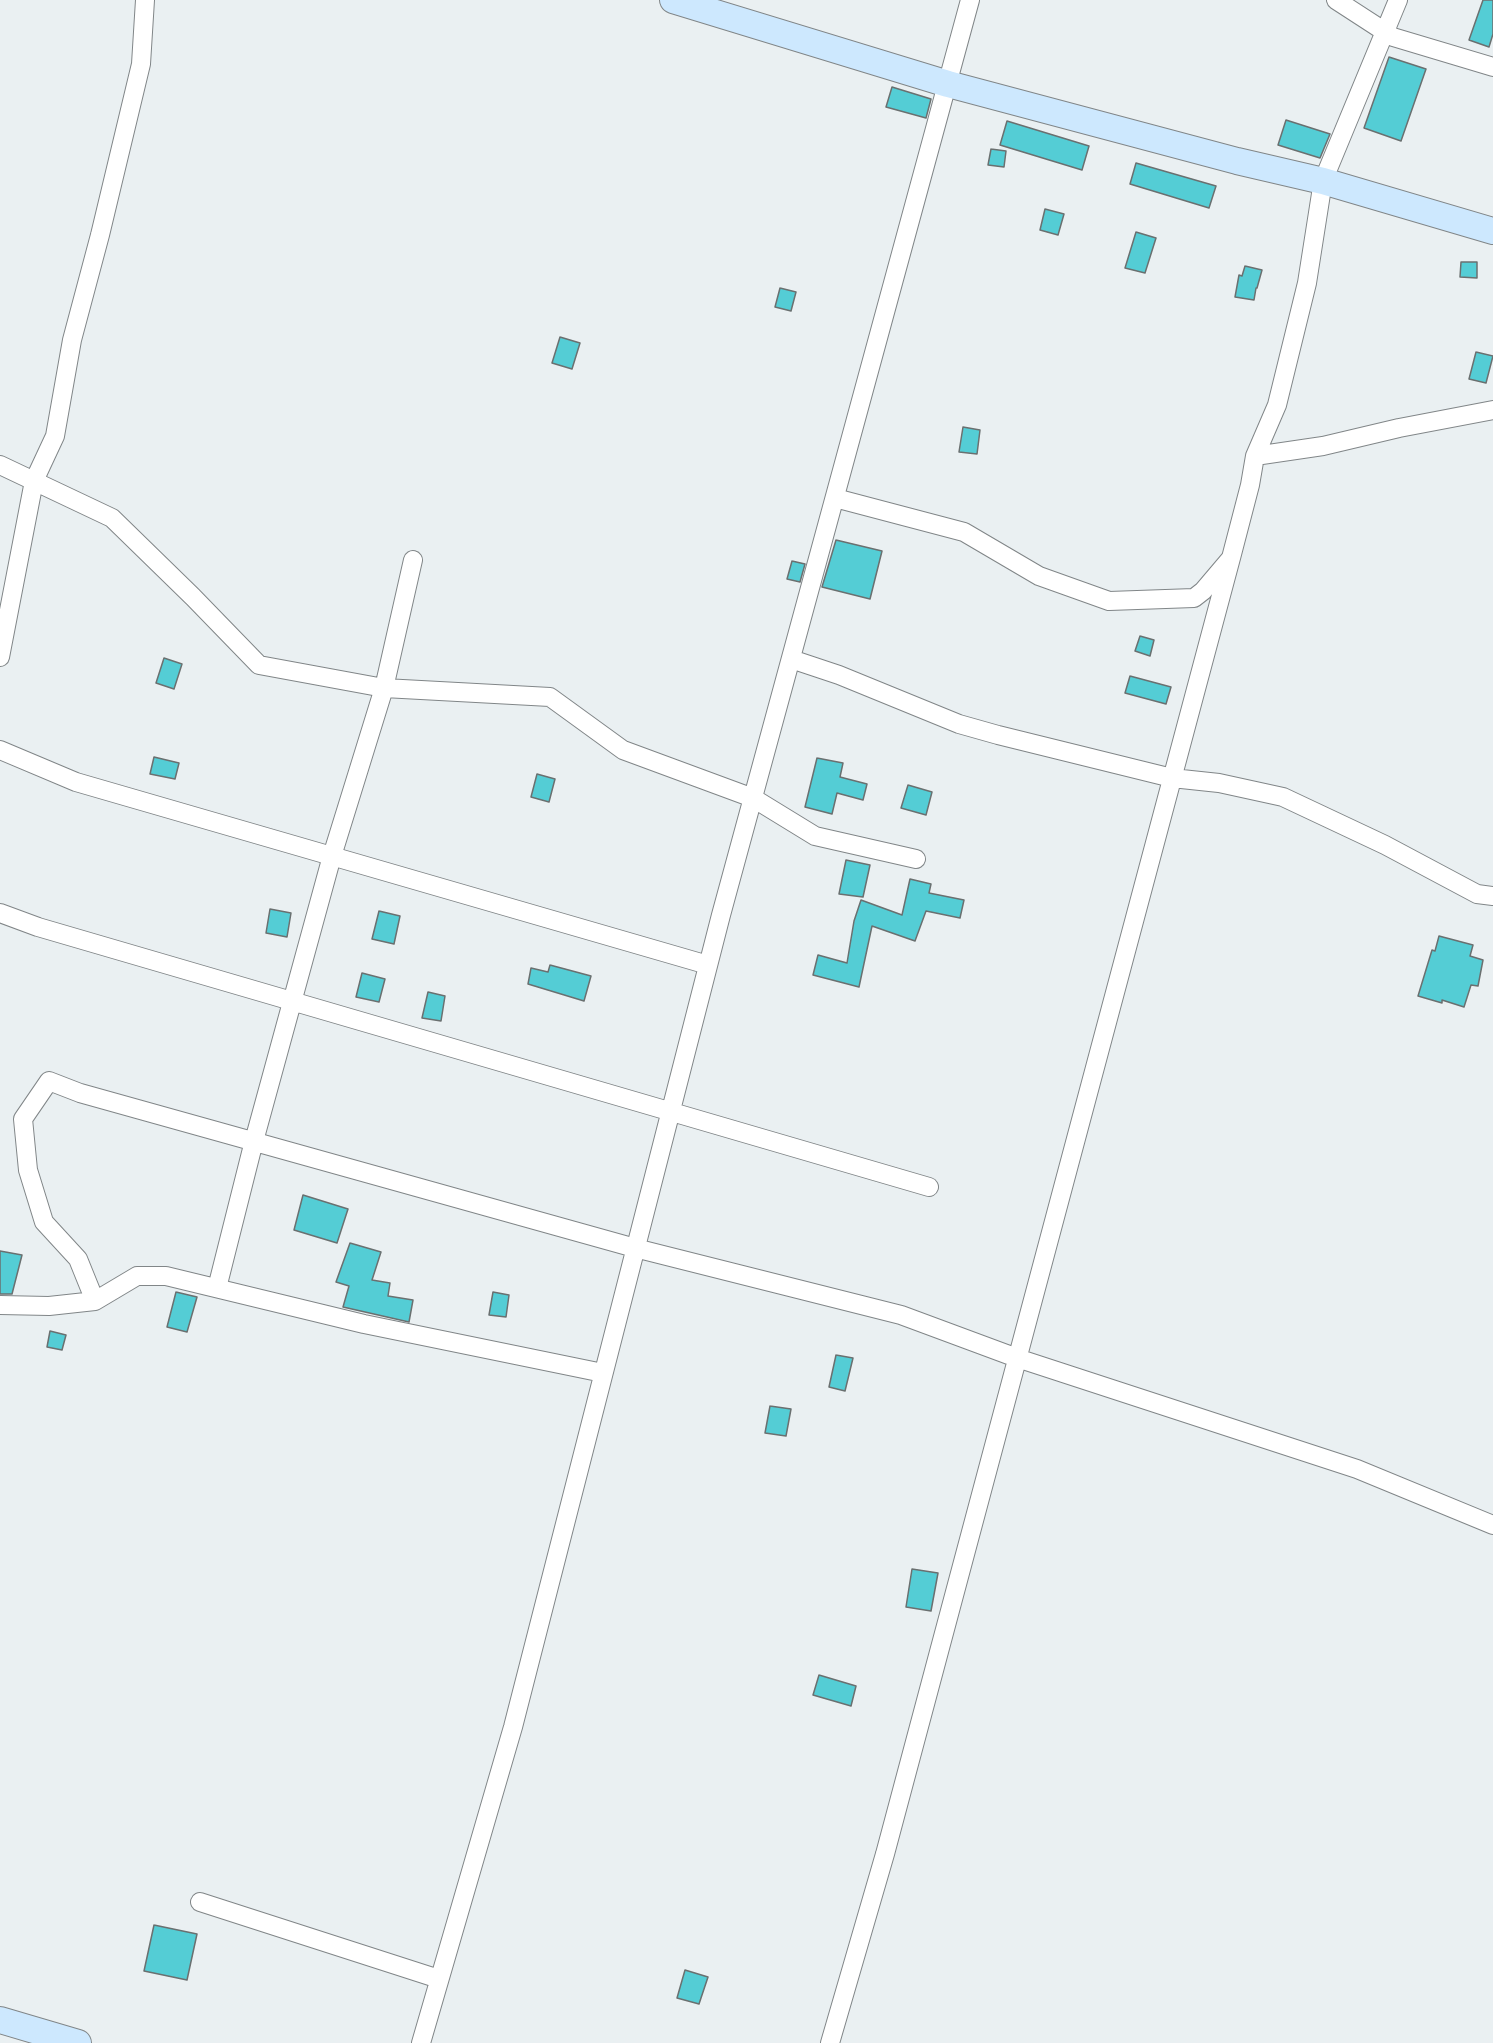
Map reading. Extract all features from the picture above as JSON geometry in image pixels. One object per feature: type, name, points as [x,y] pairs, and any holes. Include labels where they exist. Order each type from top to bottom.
[{"type":"street","points":[[0,657],[34,481],[55,436],[72,340],[141,64],[145,0]]},
{"type":"street","points":[[673,0],[948,84],[1323,182],[1493,231]]},
{"type":"street","points":[[421,2043],[513,1727],[708,965],[970,0]]},
{"type":"street","points":[[1336,0],[1386,33],[1493,67]]},
{"type":"street","points":[[830,2043],[885,1854],[1231,558],[1255,456],[1277,405],[1306,283],[1323,182],[1398,0]]},
{"type":"street","points":[[1255,456],[1323,446],[1399,428],[1493,410]]},
{"type":"street","points":[[0,465],[112,518],[259,665],[384,688],[550,697],[623,750],[753,798],[815,836],[916,859]]},
{"type":"street","points":[[835,498],[964,532],[1039,576],[1109,600],[1194,598],[1203,591],[1231,558]]},
{"type":"street","points":[[217,1288],[254,1141],[332,856],[384,688],[413,560]]},
{"type":"street","points":[[791,659],[839,675],[960,724],[1172,778],[1219,783],[1283,797],[1385,845],[1477,894],[1493,896]]},
{"type":"street","points":[[0,750],[76,782],[708,965]]},
{"type":"street","points":[[0,913],[38,927],[929,1187]]},
{"type":"street","points":[[95,1301],[78,1259],[44,1222],[28,1170],[23,1119],[49,1081],[80,1093],[635,1248],[901,1315],[1017,1358],[1358,1469],[1493,1526]]},
{"type":"street","points":[[0,1305],[49,1306],[95,1301],[137,1276],[166,1276],[364,1324],[603,1373]]},
{"type":"street","points":[[200,1902],[439,1979]]},
{"type":"street","points":[[0,2020],[78,2043]]},
{"type":"building","points":[[1483,0],[1493,0],[1493,34],[1489,47],[1469,40]]},
{"type":"building","points":[[1389,57],[1426,69],[1401,141],[1364,128]]},
{"type":"building","points":[[892,87],[931,99],[926,118],[886,107]]},
{"type":"building","points":[[1286,120],[1330,134],[1320,158],[1278,145]]},
{"type":"building","points":[[1007,121],[1089,146],[1082,170],[1000,145]]},
{"type":"building","points":[[991,149],[1006,151],[1004,167],[988,165]]},
{"type":"building","points":[[1136,163],[1216,186],[1209,208],[1130,184]]},
{"type":"building","points":[[1045,209],[1064,214],[1058,235],[1040,230]]},
{"type":"building","points":[[1136,232],[1156,238],[1145,273],[1125,268]]},
{"type":"building","points":[[1461,262],[1477,262],[1477,278],[1460,277]]},
{"type":"building","points":[[1245,266],[1262,270],[1254,300],[1235,297],[1239,275],[1242,276]]},
{"type":"building","points":[[780,288],[796,292],[791,311],[775,307]]},
{"type":"building","points":[[560,337],[580,343],[572,369],[552,363]]},
{"type":"building","points":[[1476,352],[1493,356],[1486,383],[1469,379]]},
{"type":"building","points":[[963,427],[980,430],[977,454],[959,452]]},
{"type":"building","points":[[836,540],[882,551],[870,599],[822,587]]},
{"type":"building","points":[[792,561],[805,564],[800,582],[787,579]]},
{"type":"building","points":[[1140,636],[1154,640],[1150,656],[1135,651]]},
{"type":"building","points":[[164,658],[182,664],[174,689],[156,683]]},
{"type":"building","points":[[1130,676],[1171,687],[1166,704],[1125,693]]},
{"type":"building","points":[[154,757],[179,763],[175,779],[150,774]]},
{"type":"building","points":[[817,758],[843,763],[840,777],[867,784],[863,800],[837,793],[832,814],[805,807]]},
{"type":"building","points":[[537,774],[555,779],[549,802],[531,797]]},
{"type":"building","points":[[908,785],[932,792],[926,815],[901,808]]},
{"type":"building","points":[[846,860],[870,865],[863,897],[839,894]]},
{"type":"building","points":[[910,879],[931,884],[929,893],[964,900],[960,918],[926,911],[915,941],[872,926],[859,987],[813,975],[818,955],[847,963],[854,921],[861,900],[902,915]]},
{"type":"building","points":[[270,909],[291,913],[287,937],[266,933]]},
{"type":"building","points":[[379,911],[400,916],[394,944],[372,939]]},
{"type":"building","points":[[1439,936],[1473,945],[1470,956],[1483,960],[1478,986],[1471,985],[1464,1007],[1418,996],[1432,950],[1435,951]]},
{"type":"building","points":[[550,965],[591,976],[584,1001],[528,984],[531,968],[548,972]]},
{"type":"building","points":[[362,973],[385,979],[379,1002],[356,997]]},
{"type":"building","points":[[428,992],[445,996],[441,1021],[422,1018]]},
{"type":"building","points":[[303,1195],[348,1209],[337,1243],[294,1230]]},
{"type":"building","points":[[350,1243],[381,1252],[372,1280],[390,1283],[388,1296],[413,1300],[409,1322],[343,1307],[349,1286],[336,1282]]},
{"type":"building","points":[[0,1251],[22,1255],[12,1294],[0,1294]]},
{"type":"building","points":[[176,1292],[197,1297],[187,1332],[167,1327]]},
{"type":"building","points":[[493,1292],[509,1295],[506,1317],[489,1315]]},
{"type":"building","points":[[50,1331],[66,1335],[62,1350],[47,1347]]},
{"type":"building","points":[[836,1355],[853,1358],[845,1391],[829,1387]]},
{"type":"building","points":[[770,1406],[791,1409],[786,1436],[765,1433]]},
{"type":"building","points":[[912,1569],[938,1573],[931,1611],[906,1607]]},
{"type":"building","points":[[819,1675],[856,1686],[851,1706],[813,1695]]},
{"type":"building","points":[[154,1925],[197,1934],[187,1980],[144,1971]]},
{"type":"building","points":[[685,1970],[708,1977],[699,2004],[677,1998]]}]
